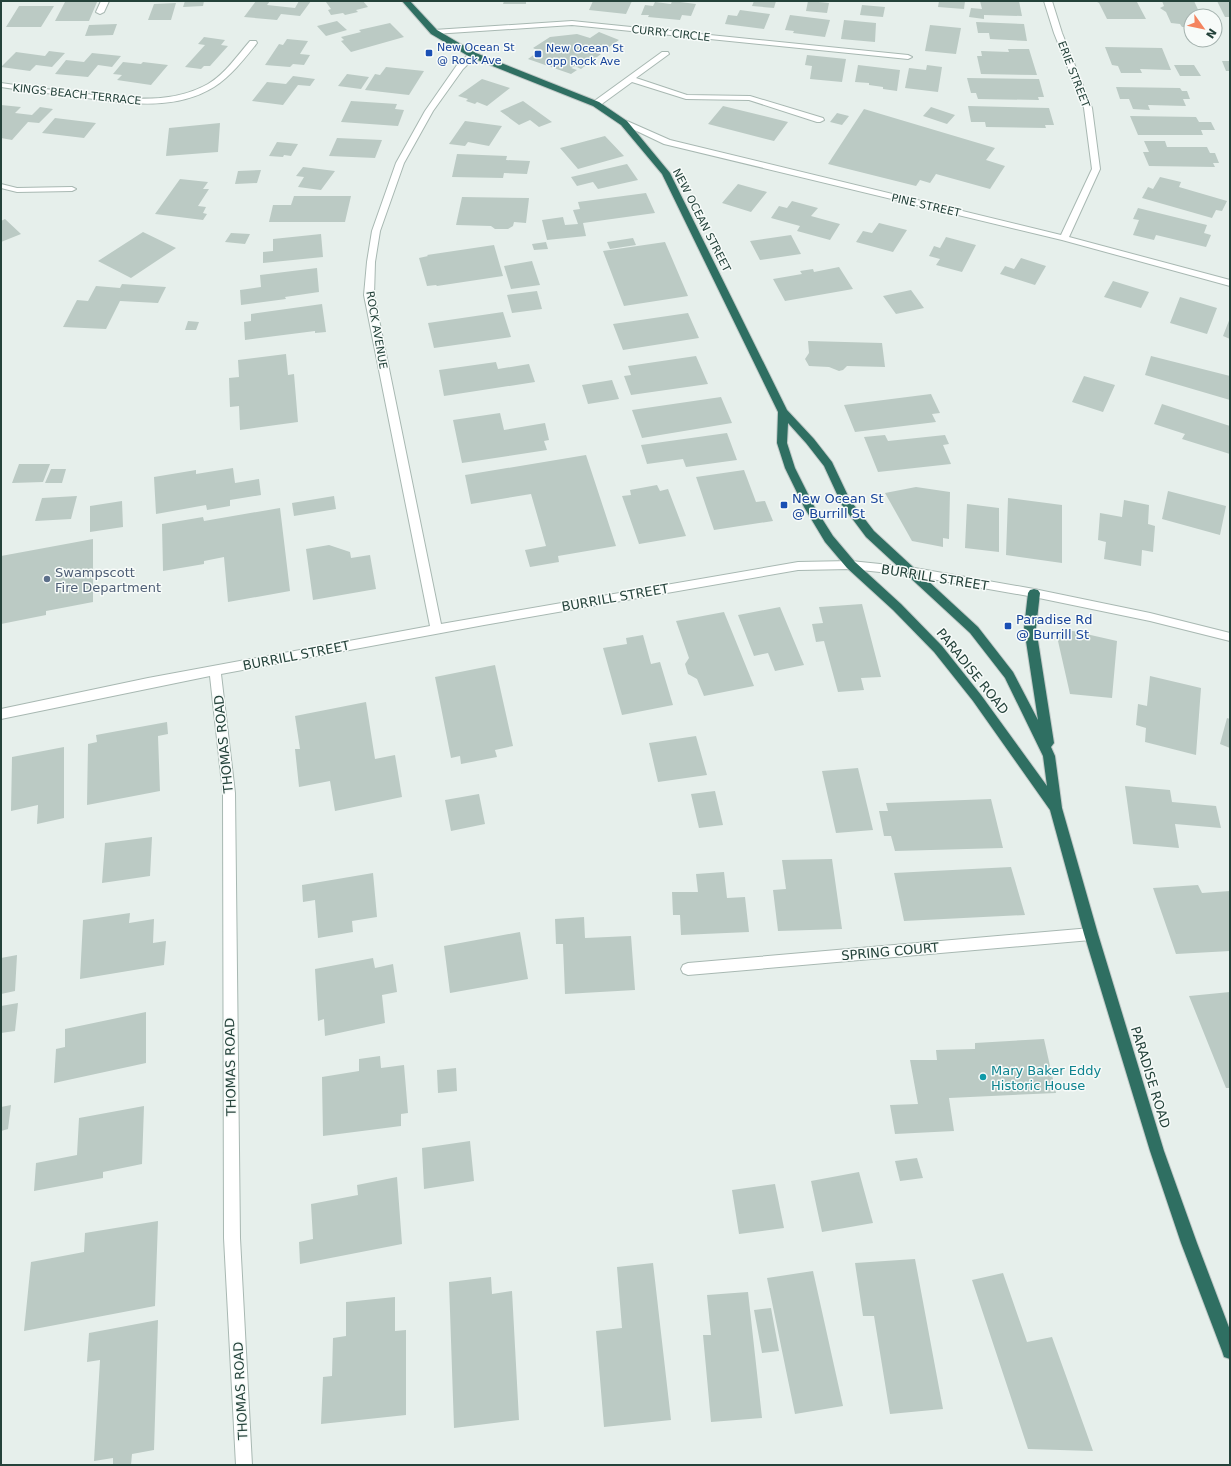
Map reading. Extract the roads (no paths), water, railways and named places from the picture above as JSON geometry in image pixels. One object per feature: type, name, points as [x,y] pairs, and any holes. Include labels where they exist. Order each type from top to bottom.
[{"type":"highway","name":"NEW OCEAN STREET","points":[[406,1],[425,24],[434,32],[473,55],[596,104],[624,123],[666,174],[783,412],[810,441],[828,465],[846,502],[870,534],[909,571]]},
{"type":"highway","name":"NEW OCEAN STREET","points":[[783,412],[782,443],[790,468],[809,507],[829,539],[851,565]]},
{"type":"highway","name":"PARADISE ROAD","points":[[851,565],[897,607],[938,649],[977,698],[1056,808]]},
{"type":"highway","name":"PARADISE ROAD","points":[[909,571],[974,630],[1004,670],[1033,720],[1049,756],[1056,808],[1091,934],[1157,1151],[1230,1350]]},
{"type":"highway","points":[[1034,594],[1030,628],[1049,756]]},
{"type":"street","points":[[100,12],[105,1]]},
{"type":"street","name":"ERIE STREET","points":[[1048,1],[1058,33],[1088,108],[1096,170],[1064,238]]},
{"type":"street","name":"CURRY CIRCLE","points":[[434,32],[572,23],[908,57]]},
{"type":"street","name":"KINGS BEACH TERRACE","points":[[1,85],[123,100],[146,102],[170,100],[195,93],[211,85],[225,75],[253,43]]},
{"type":"street","points":[[596,104],[665,54]]},
{"type":"street","name":"ROCK AVENUE","points":[[436,628],[369,295],[371,262],[376,231],[400,163],[429,111],[460,67],[473,55]]},
{"type":"street","points":[[631,79],[686,97],[750,98],[820,120]]},
{"type":"street","name":"PINE STREET","points":[[624,123],[667,142],[1064,238],[1230,283]]},
{"type":"street","points":[[1,186],[17,190],[72,189]]},
{"type":"street","name":"BURRILL STREET","points":[[1,714],[73,698],[436,628],[798,566],[851,565],[909,571],[1150,617],[1230,637]]},
{"type":"street","name":"THOMAS ROAD","points":[[215,670],[229,793],[232,1238],[244,1465]]},
{"type":"street","name":"SPRING COURT","points":[[688,969],[1091,934]]},
{"type":"place","name":"New Ocean St @ Rock Ave","points":[[429,53]]},
{"type":"place","name":"New Ocean St opp Rock Ave","points":[[538,54]]},
{"type":"place","name":"New Ocean St @ Burrill St","points":[[784,505]]},
{"type":"place","name":"Swampscott Fire Department","points":[[47,579]]},
{"type":"place","name":"Paradise Rd @ Burrill St","points":[[1008,626]]},
{"type":"place","name":"Mary Baker Eddy Historic House","points":[[983,1077]]}]
